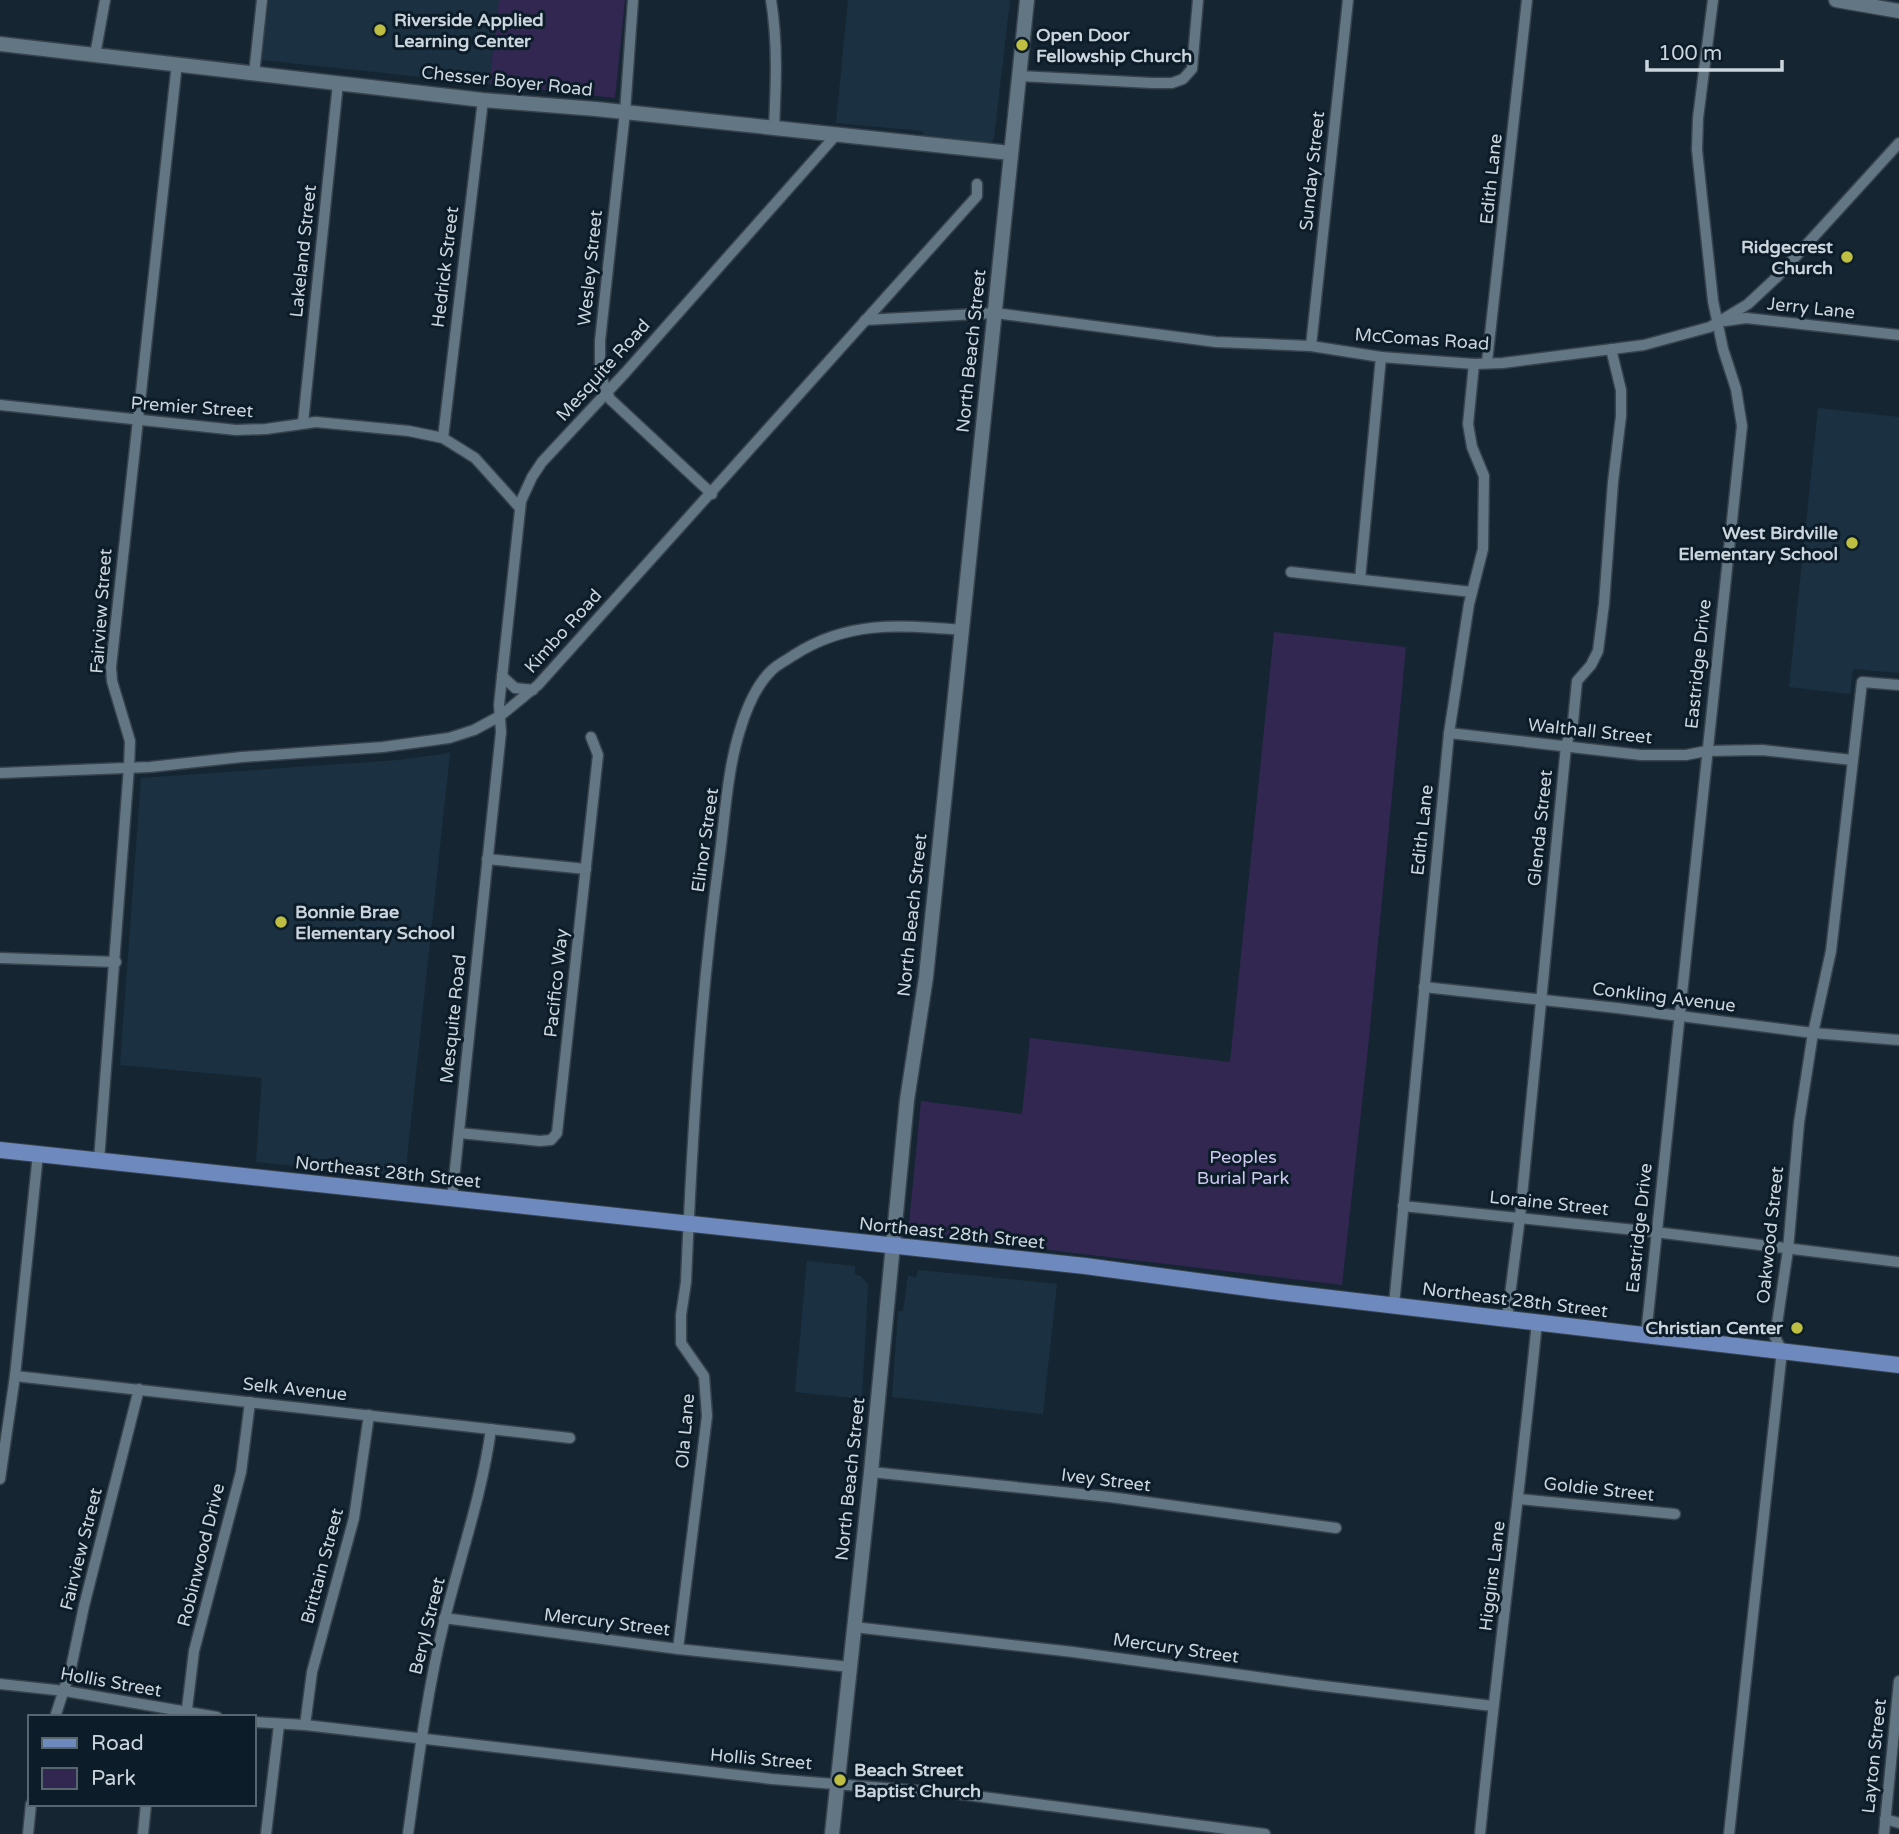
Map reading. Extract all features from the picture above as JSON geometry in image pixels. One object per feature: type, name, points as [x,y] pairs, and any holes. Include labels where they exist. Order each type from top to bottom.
[{"type":"main road","name":"North Beach Street","points":[[832,1834],[871,1472],[906,1100],[926,977],[1027,0]]},
{"type":"main road","points":[[1836,0],[1899,11]]},
{"type":"main road","name":"Chesser Boyer Road","points":[[0,49],[177,63],[483,100],[625,112],[1011,153]]},
{"type":"main road","name":"Northeast 28th Street","points":[[0,1150],[1085,1266],[1899,1365]]},
{"type":"street","points":[[94,55],[105,0]]},
{"type":"street","points":[[254,74],[262,0]]},
{"type":"street","name":"Wesley Street","points":[[607,393],[600,374],[599,351],[625,112],[633,0]]},
{"type":"street","points":[[771,0],[776,62],[774,128]]},
{"type":"street","points":[[1020,76],[1152,83],[1172,83],[1183,79],[1192,69],[1198,0]]},
{"type":"street","name":"Sunday Street","points":[[1311,346],[1348,0]]},
{"type":"street","name":"Edith Lane","points":[[1487,362],[1527,0]]},
{"type":"street","name":"Eastridge Drive","points":[[1646,1335],[1742,426],[1736,389],[1713,301],[1696,149],[1713,0]]},
{"type":"street","name":"Fairview Street","points":[[99,1160],[116,962],[130,741],[111,667],[177,63]]},
{"type":"street","name":"Lakeland Street","points":[[303,422],[338,83]]},
{"type":"street","name":"Hedrick Street","points":[[443,438],[483,100]]},
{"type":"street","name":"Mesquite Road","points":[[452,1198],[501,732],[499,716],[502,676],[520,508],[528,485],[537,469],[836,135]]},
{"type":"street","name":"McComas Road","points":[[865,320],[995,313],[1036,316],[1216,342],[1311,346],[1381,357],[1474,364],[1503,363],[1644,345],[1710,327],[1748,304],[1777,278],[1899,143]]},
{"type":"street","name":"Kimbo Road","points":[[0,773],[129,767],[432,741],[462,735],[499,716],[533,690],[712,494],[977,196],[977,184]]},
{"type":"street","name":"Jerry Lane","points":[[1719,322],[1746,318],[1899,335]]},
{"type":"street","name":"Glenda Street","points":[[1507,1318],[1520,1217],[1566,746],[1573,722],[1577,681],[1591,665],[1598,650],[1604,604],[1621,416],[1621,390],[1611,349]]},
{"type":"street","points":[[1360,579],[1381,357]]},
{"type":"street","name":"Edith Lane","points":[[1394,1305],[1449,733],[1472,592],[1483,549],[1484,476],[1472,447],[1468,424],[1474,364]]},
{"type":"street","points":[[607,393],[610,399],[712,494]]},
{"type":"street","name":"Premier Street","points":[[0,405],[236,430],[266,429],[303,422],[409,431],[443,438],[475,458],[520,508]]},
{"type":"street","points":[[1291,572],[1472,592]]},
{"type":"street","name":"Elinor Street","points":[[688,1224],[712,912],[739,730],[754,694],[771,670],[831,635],[855,628],[881,626],[962,630]]},
{"type":"street","points":[[502,676],[515,688],[533,690]]},
{"type":"street","name":"Oakwood Street","points":[[1729,1834],[1782,1351],[1775,1337],[1788,1250],[1799,1124],[1812,1033],[1831,951],[1862,682],[1899,685]]},
{"type":"street","name":"Walthall Street","points":[[1449,733],[1641,755],[1762,750],[1852,760]]},
{"type":"street","name":"Pacifico Way","points":[[459,1133],[540,1141],[551,1140],[557,1133],[598,755],[591,737]]},
{"type":"street","points":[[487,859],[586,869]]},
{"type":"street","points":[[0,958],[116,962]]},
{"type":"street","name":"Conkling Avenue","points":[[1424,987],[1812,1033],[1899,1040]]},
{"type":"street","points":[[0,1479],[15,1376],[38,1154]]},
{"type":"street","name":"Loraine Street","points":[[1403,1206],[1656,1232],[1899,1262]]},
{"type":"street","name":"Ola Lane","points":[[678,1649],[707,1416],[704,1376],[681,1343],[688,1224]]},
{"type":"street","name":"Higgins Lane","points":[[1480,1834],[1537,1322]]},
{"type":"street","name":"Selk Avenue","points":[[15,1376],[570,1438]]},
{"type":"street","name":"Fairview Street","points":[[56,1715],[65,1691],[139,1390]]},
{"type":"street","name":"Robinwood Drive","points":[[187,1715],[194,1651],[241,1472],[250,1402]]},
{"type":"street","name":"Brittain Street","points":[[305,1725],[312,1672],[354,1518],[369,1415]]},
{"type":"street","name":"Beryl Street","points":[[408,1834],[433,1667],[486,1467],[491,1429]]},
{"type":"street","name":"Ivey Street","points":[[871,1472],[1110,1497],[1336,1528]]},
{"type":"street","name":"Goldie Street","points":[[1519,1499],[1675,1514]]},
{"type":"street","name":"Mercury Street","points":[[444,1618],[678,1649],[850,1667]]},
{"type":"street","name":"Mercury Street","points":[[854,1627],[1493,1706]]},
{"type":"street","name":"Layton Street","points":[[1884,1834],[1899,1681]]},
{"type":"street","name":"Hollis Street","points":[[0,1684],[65,1691],[187,1715]]},
{"type":"street","name":"Hollis Street","points":[[256,1721],[772,1779],[960,1794],[1265,1834]]},
{"type":"street","points":[[266,1834],[279,1725]]},
{"type":"street","points":[[28,1834],[31,1806]]},
{"type":"street","points":[[143,1834],[146,1806]]},
{"type":"street","points":[[1885,1819],[1899,1823]]},
{"type":"shaded area","name":"Riverside Applied Learning Center","points":[[269,0],[499,0],[489,84],[261,60]]},
{"type":"shaded area","points":[[848,0],[1010,0],[994,138],[991,143],[923,135],[923,131],[836,123]]},
{"type":"shaded area","name":"West Birdville Elementary School","points":[[1818,408],[1899,417],[1899,673],[1853,669],[1850,694],[1789,687]]},
{"type":"shaded area","name":"Bonnie Brae Elementary School","points":[[450,753],[405,1177],[256,1162],[262,1078],[120,1065],[141,778],[398,760]]},
{"type":"shaded area","points":[[807,1261],[855,1266],[855,1274],[862,1277],[868,1285],[862,1399],[795,1392]]},
{"type":"shaded area","points":[[918,1270],[1057,1284],[1043,1414],[892,1397],[898,1311],[903,1311],[908,1276],[916,1277]]},
{"type":"green space","points":[[499,0],[625,0],[615,98],[489,84]]},
{"type":"green space","name":"Peoples Burial Park","points":[[1274,632],[1406,647],[1368,1048],[1342,1285],[908,1233],[921,1101],[1022,1114],[1030,1038],[1230,1062]]},
{"type":"place","name":"Riverside Applied Learning Center","points":[[380,30]]},
{"type":"place","name":"Open Door Fellowship Church","points":[[1022,45]]},
{"type":"place","name":"Ridgecrest Church","points":[[1847,257]]},
{"type":"place","name":"West Birdville Elementary School","points":[[1852,543]]},
{"type":"place","name":"Bonnie Brae Elementary School","points":[[281,922]]},
{"type":"place","name":"Christian Center","points":[[1797,1328]]},
{"type":"place","name":"Beach Street Baptist Church","points":[[840,1780]]}]
